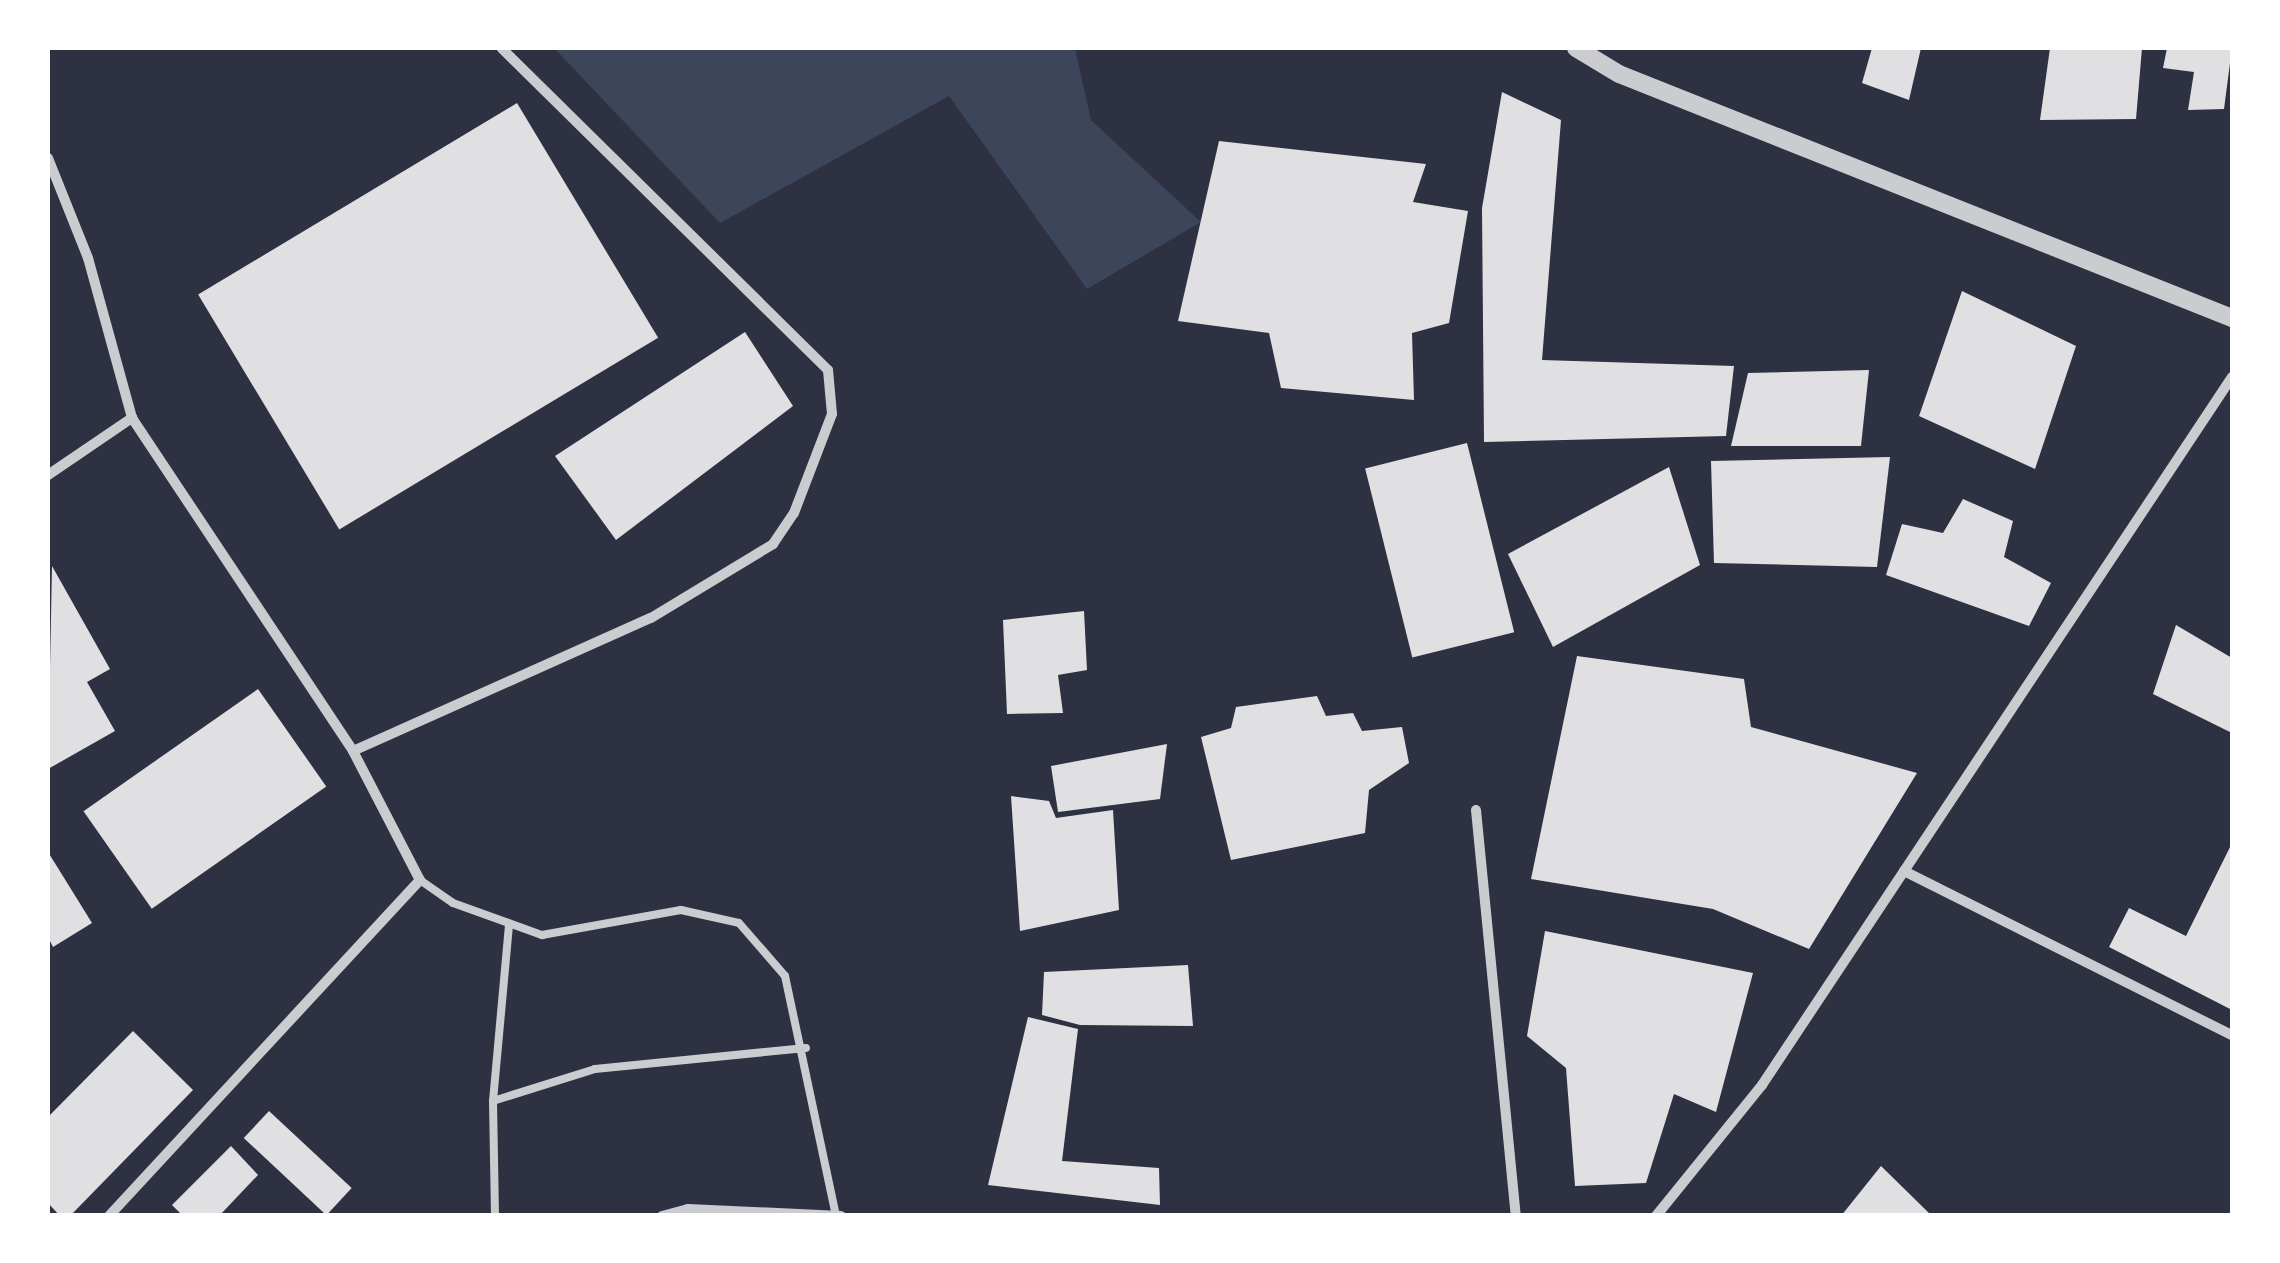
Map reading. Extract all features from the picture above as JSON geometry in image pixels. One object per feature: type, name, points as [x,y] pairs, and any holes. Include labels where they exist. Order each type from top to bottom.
[{"type":"street","points":[[352,751],[651,618],[773,544],[794,513],[832,414],[828,370],[502,48]]},
{"type":"street","points":[[1576,48],[1619,74],[2232,318]]},
{"type":"street","points":[[48,158],[88,258],[132,418],[352,751],[420,880],[109,1216]]},
{"type":"street","points":[[1656,1216],[1762,1085],[2232,377]]},
{"type":"street","points":[[48,475],[132,418]]},
{"type":"street","points":[[1476,810],[1516,1216]]},
{"type":"street","points":[[1904,871],[2232,1035]]},
{"type":"street","points":[[662,1216],[688,1209],[838,1215]]},
{"type":"lane","points":[[420,880],[453,902],[542,936],[681,910],[740,923],[786,976],[806,1048],[838,1215]]},
{"type":"lane","points":[[495,1216],[493,1100],[509,924]]},
{"type":"lane","points":[[493,1100],[595,1069],[806,1048]]},
{"type":"shaded area","points":[[554,48],[1075,48],[1091,120],[1201,222],[1087,289],[949,96],[720,223]]},
{"type":"building","points":[[1872,48],[1921,48],[1909,100],[1862,83]]},
{"type":"building","points":[[2050,48],[2142,48],[2136,119],[2040,120]]},
{"type":"building","points":[[2167,48],[2232,48],[2224,109],[2188,110],[2194,72],[2163,68]]},
{"type":"building","points":[[1502,92],[1561,120],[1542,360],[1734,366],[1726,436],[1484,442],[1482,208]]},
{"type":"building","points":[[517,103],[658,338],[339,529],[198,295]]},
{"type":"building","points":[[1219,141],[1426,164],[1413,202],[1468,211],[1449,323],[1412,333],[1414,400],[1281,388],[1269,333],[1178,321]]},
{"type":"building","points":[[1962,291],[2076,346],[2035,469],[1919,416]]},
{"type":"building","points":[[745,332],[793,406],[616,540],[555,456]]},
{"type":"building","points":[[1869,370],[1861,446],[1731,446],[1748,373]]},
{"type":"building","points":[[1467,443],[1514,632],[1412,658],[1365,468]]},
{"type":"building","points":[[1890,457],[1877,567],[1714,563],[1711,461]]},
{"type":"building","points":[[1669,467],[1700,565],[1553,647],[1508,554]]},
{"type":"building","points":[[1963,499],[2013,521],[2004,557],[2051,583],[2029,626],[1886,575],[1902,524],[1943,533]]},
{"type":"building","points":[[52,566],[110,669],[87,682],[115,731],[48,769]]},
{"type":"building","points":[[1084,611],[1087,670],[1058,675],[1063,713],[1007,714],[1003,620]]},
{"type":"building","points":[[2176,625],[2232,658],[2232,733],[2153,694]]},
{"type":"building","points":[[1577,656],[1744,679],[1751,727],[1917,773],[1809,949],[1713,909],[1531,879]]},
{"type":"building","points":[[258,689],[326,786],[152,909],[84,811]]},
{"type":"building","points":[[1317,696],[1326,716],[1353,713],[1362,731],[1402,727],[1409,763],[1369,790],[1365,833],[1231,860],[1201,737],[1231,728],[1236,707]]},
{"type":"building","points":[[1167,744],[1160,799],[1058,812],[1051,766]]},
{"type":"building","points":[[1011,796],[1049,801],[1056,818],[1113,810],[1119,910],[1020,931]]},
{"type":"building","points":[[2232,843],[2232,1010],[2109,947],[2129,908],[2186,936]]},
{"type":"building","points":[[48,852],[92,923],[53,947],[48,937]]},
{"type":"building","points":[[1545,931],[1753,973],[1716,1112],[1674,1094],[1646,1183],[1575,1186],[1566,1068],[1527,1036]]},
{"type":"building","points":[[1188,965],[1193,1026],[1080,1025],[1042,1015],[1044,972]]},
{"type":"building","points":[[1028,1017],[1078,1029],[1062,1161],[1159,1168],[1160,1205],[988,1185]]},
{"type":"building","points":[[133,1031],[193,1090],[70,1216],[60,1216],[48,1203],[48,1117]]},
{"type":"building","points":[[269,1111],[352,1188],[326,1215],[244,1138]]},
{"type":"building","points":[[231,1146],[258,1175],[219,1216],[183,1216],[172,1205]]},
{"type":"building","points":[[1881,1166],[1932,1216],[1841,1216]]}]
